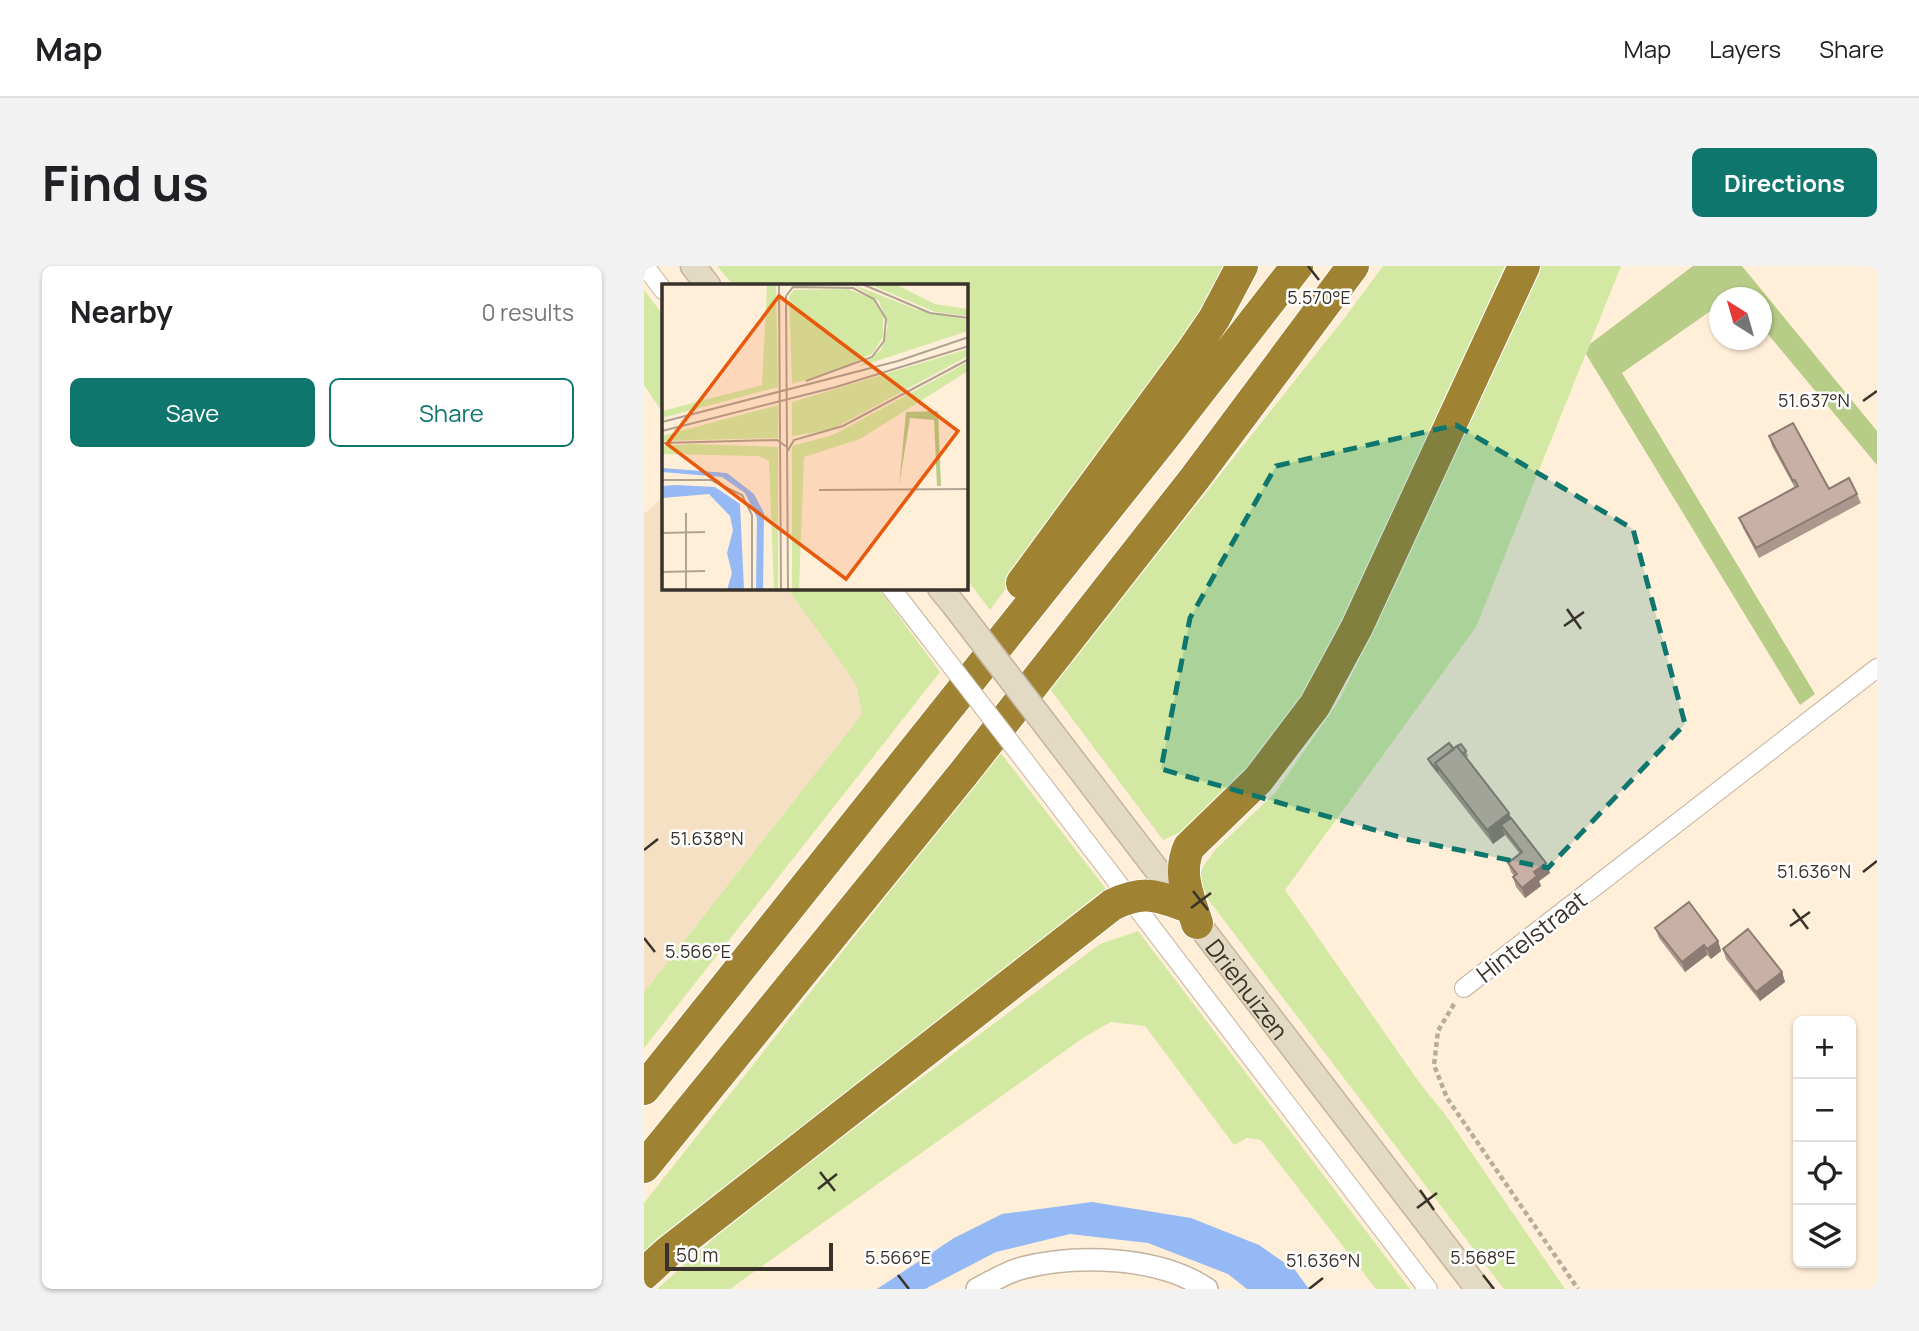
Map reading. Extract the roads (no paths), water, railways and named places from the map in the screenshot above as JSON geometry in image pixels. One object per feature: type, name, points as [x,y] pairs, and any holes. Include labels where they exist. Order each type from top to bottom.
[{"type":"highway","points":[[941,716],[1021,584],[1191,354],[1214,319],[1242,266]]},
{"type":"highway","points":[[644,1089],[1297,266]]},
{"type":"highway","points":[[644,1167],[997,730],[1195,478],[1353,266]]},
{"type":"highway","points":[[1190,914],[1183,877],[1184,856],[1189,847],[1258,780],[1315,705],[1357,627],[1524,266]]},
{"type":"highway","points":[[644,1274],[679,1243],[1112,905],[1142,894],[1160,896],[1190,914]]},
{"type":"main road","points":[[693,266],[707,284]]},
{"type":"main road","name":"Driehuizen","points":[[947,597],[1478,1289]]},
{"type":"street","points":[[645,266],[662,289]]},
{"type":"street","name":"Driehuizen","points":[[893,590],[1428,1289]]},
{"type":"street","name":"Hintelstraat","points":[[1464,988],[1877,668]]},
{"type":"street","points":[[977,1289],[1019,1269],[1073,1258],[1142,1264],[1196,1282],[1207,1289]]},
{"type":"water","points":[[1092,1202],[1191,1218],[1259,1245],[1295,1270],[1309,1289],[1247,1289],[1228,1274],[1148,1243],[1070,1234],[996,1252],[925,1289],[877,1289],[954,1238],[1002,1214]]}]
